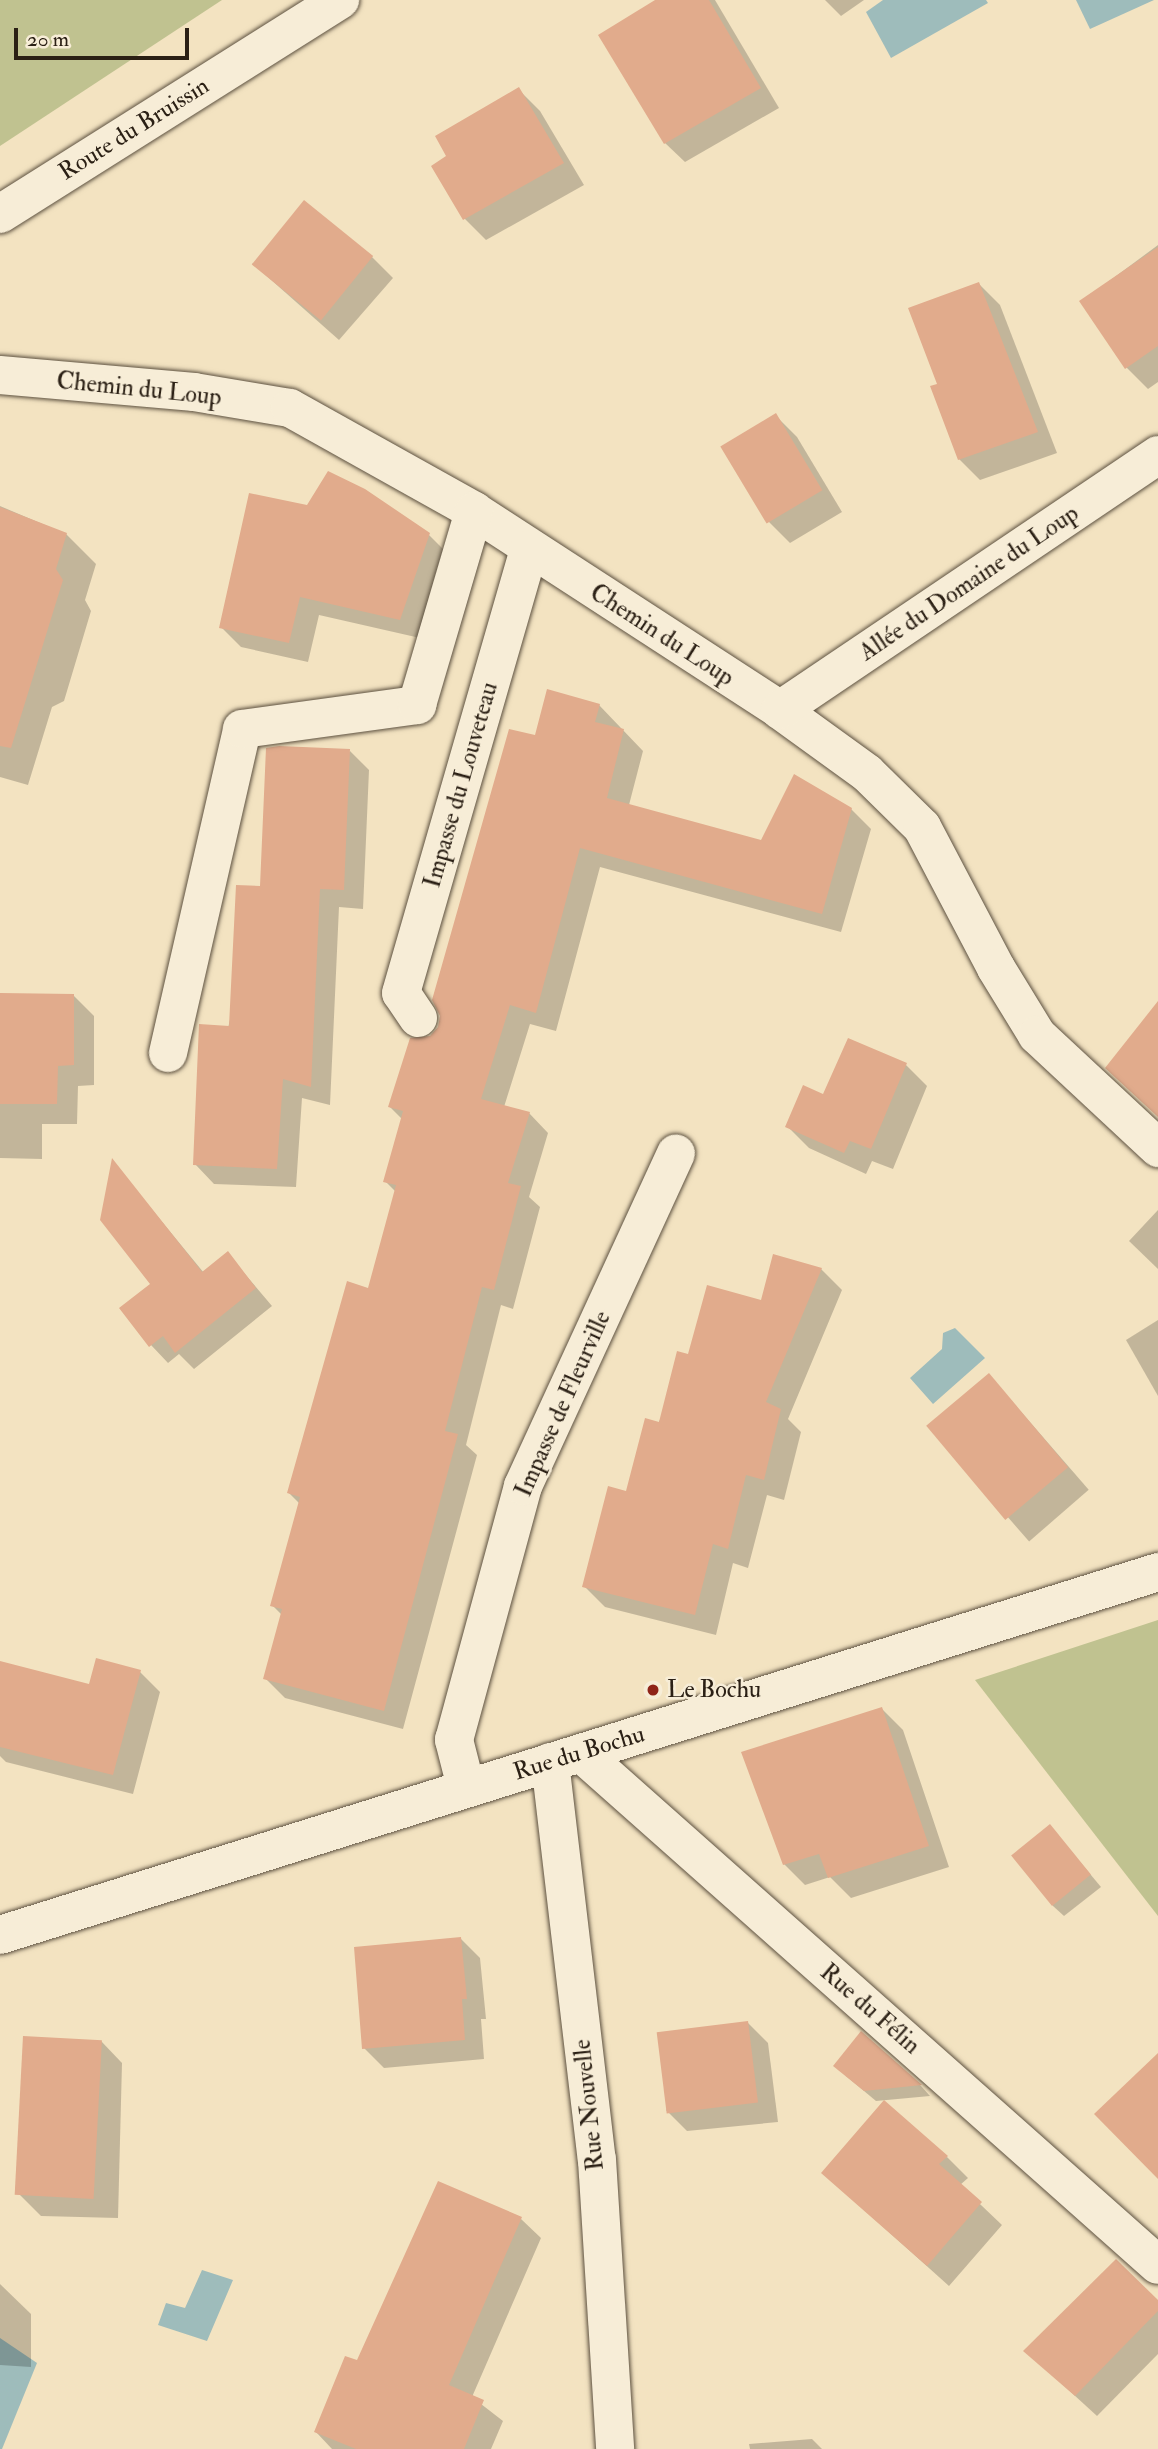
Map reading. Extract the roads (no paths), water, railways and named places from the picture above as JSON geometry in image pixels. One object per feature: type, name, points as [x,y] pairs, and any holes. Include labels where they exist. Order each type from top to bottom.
[{"type":"street","name":"Route du Bruissin","points":[[0,214],[340,0]]},
{"type":"street","name":"Chemin du Loup","points":[[0,375],[194,392],[289,408],[474,511],[779,710],[867,773],[922,827],[996,968],[1037,1035],[1158,1148]]},
{"type":"street","name":"Allée du Domaine du Loup","points":[[779,710],[1158,455]]},
{"type":"street","points":[[168,1053],[242,729],[417,705],[474,511]]},
{"type":"street","name":"Impasse du Louveteau","points":[[418,1018],[401,993],[529,549]]},
{"type":"street","name":"Impasse de Fleurville","points":[[466,1787],[454,1740],[523,1486],[676,1153]]},
{"type":"street","name":"Rue du Bochu","points":[[0,1935],[1158,1572]]},
{"type":"street","name":"Rue du Félin","points":[[566,1758],[1158,2265]]},
{"type":"street","name":"Rue Nouvelle","points":[[566,1758],[597,2160],[615,2449]]},
{"type":"water","points":[[883,0],[986,0],[988,3],[891,58],[866,12]]},
{"type":"water","points":[[1076,0],[1154,0],[1090,29]]},
{"type":"water","points":[[955,1328],[985,1358],[933,1404],[910,1378],[942,1349],[943,1333]]},
{"type":"water","points":[[202,2270],[233,2280],[207,2341],[158,2325],[166,2303],[185,2308]]},
{"type":"water","points":[[0,2338],[37,2363],[2,2449],[0,2449]]},
{"type":"place","name":"Le Bochu","points":[[653,1690]]}]
